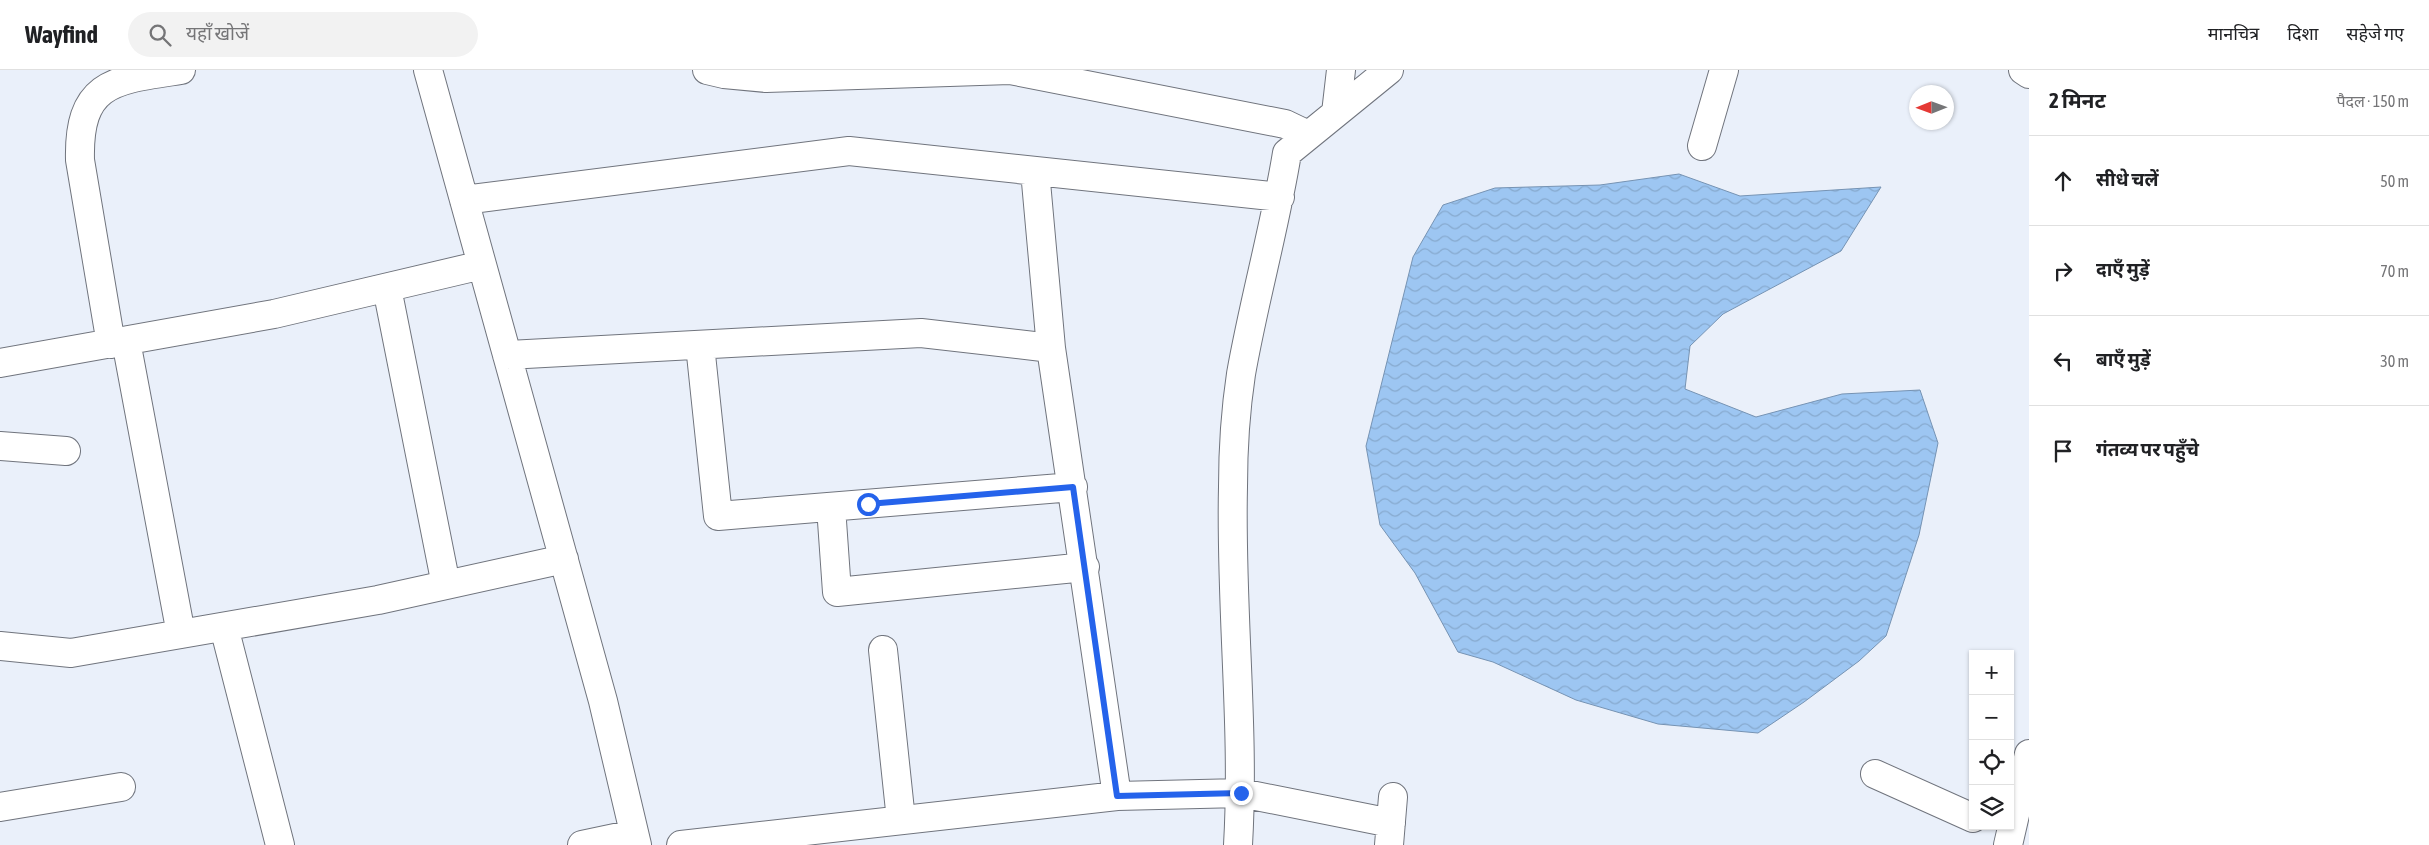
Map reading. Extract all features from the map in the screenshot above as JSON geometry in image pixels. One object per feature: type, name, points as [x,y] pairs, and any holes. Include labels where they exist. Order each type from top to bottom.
[{"type":"street","points":[[181,634],[80,160],[79,136],[83,116],[89,103],[101,91],[119,82],[182,70]]},
{"type":"street","points":[[428,70],[604,701],[635,840],[582,845]]},
{"type":"street","points":[[707,70],[724,74],[766,78],[1010,70],[1285,124],[1308,135]]},
{"type":"street","points":[[1336,113],[1341,70]]},
{"type":"street","points":[[1238,845],[1241,793],[1234,642],[1232,486],[1241,375],[1280,197],[1287,153],[1389,70]]},
{"type":"street","points":[[1702,146],[1724,70]]},
{"type":"street","points":[[2023,70],[2029,74]]},
{"type":"street","points":[[464,200],[849,151],[1280,197]]},
{"type":"street","points":[[1035,171],[1051,348],[1085,567],[1117,796]]},
{"type":"street","points":[[0,363],[274,314],[482,265]]},
{"type":"street","points":[[387,288],[446,585]]},
{"type":"street","points":[[507,355],[921,333],[1051,348]]},
{"type":"street","points":[[700,344],[718,516],[1073,487]]},
{"type":"street","points":[[0,446],[66,451]]},
{"type":"street","points":[[831,507],[837,592],[1085,567]]},
{"type":"street","points":[[0,646],[71,653],[378,600],[564,559]]},
{"type":"street","points":[[224,627],[280,845]]},
{"type":"street","points":[[883,650],[901,820]]},
{"type":"street","points":[[2003,835],[2029,755]]},
{"type":"street","points":[[1875,774],[1969,816]]},
{"type":"street","points":[[0,807],[120,787]]},
{"type":"street","points":[[681,845],[1117,796],[1241,793],[1391,822]]},
{"type":"water","points":[[1679,174],[1740,196],[1881,187],[1841,251],[1723,314],[1690,346],[1685,389],[1756,417],[1842,394],[1920,390],[1938,443],[1919,535],[1886,636],[1859,661],[1758,733],[1658,724],[1576,700],[1493,662],[1458,652],[1415,573],[1380,525],[1366,446],[1413,257],[1443,205],[1495,188],[1600,185]]},
{"type":"route","points":[[868,504],[1073,487],[1117,796],[1241,793]]}]
